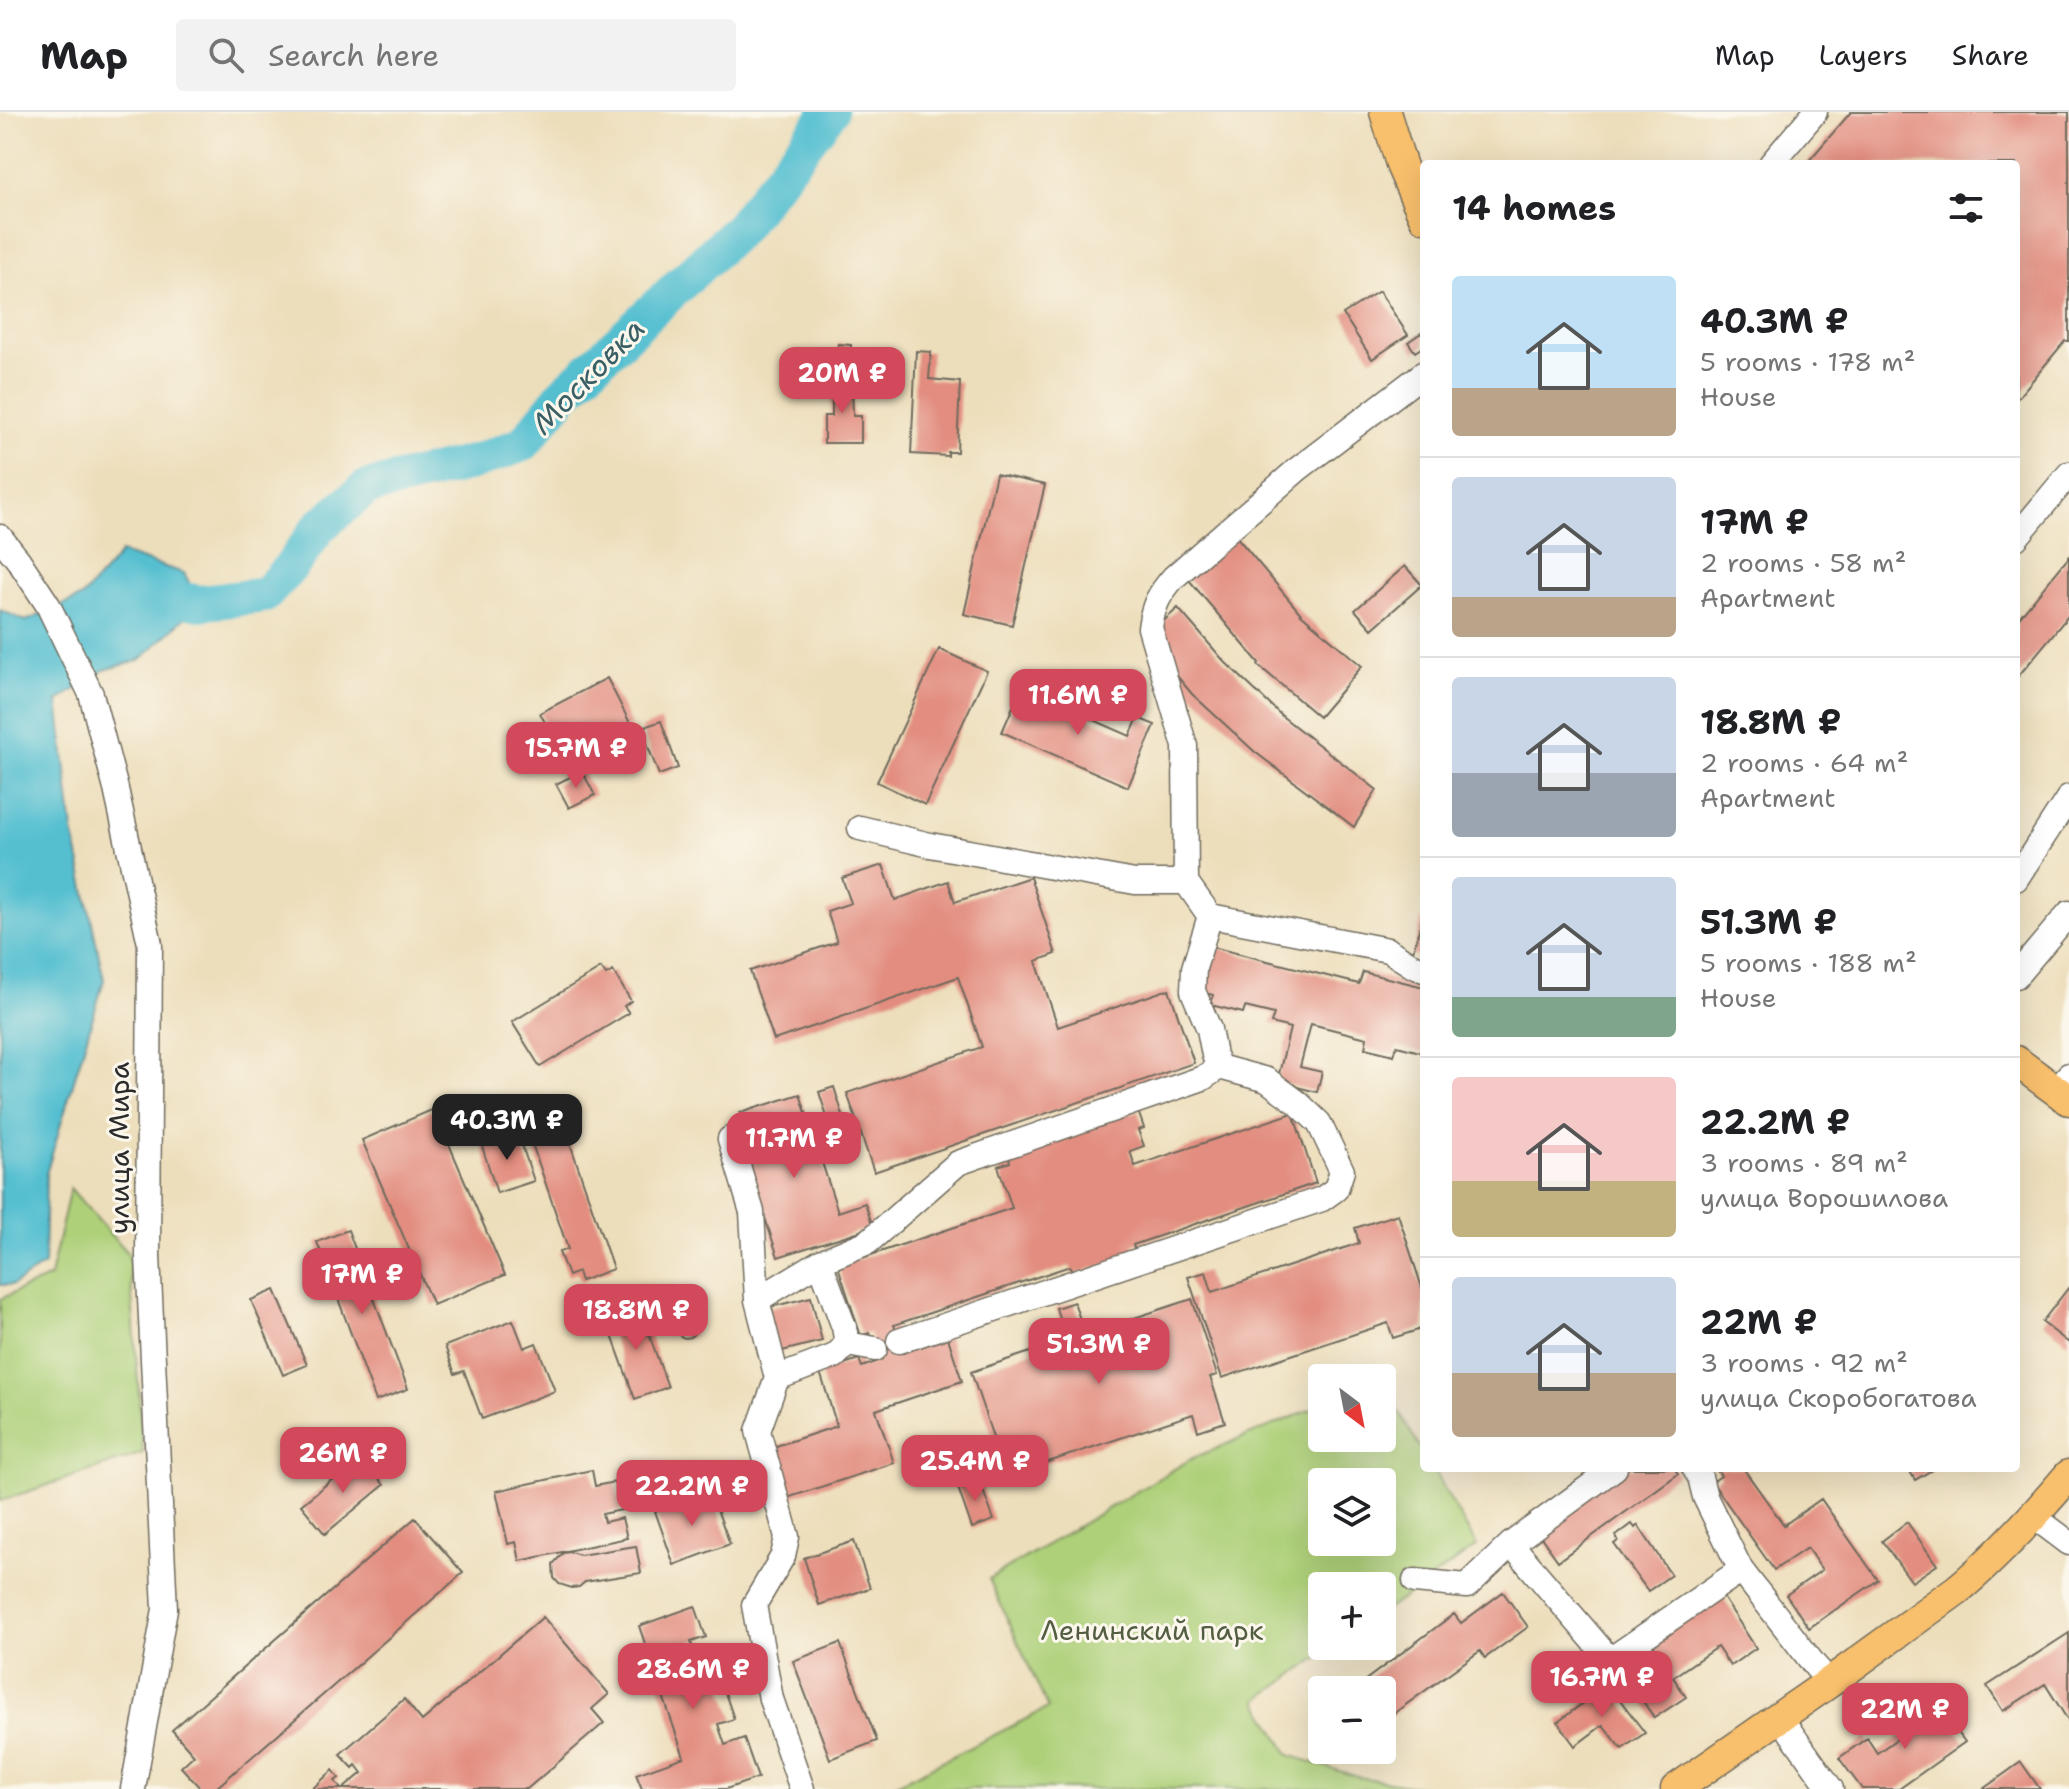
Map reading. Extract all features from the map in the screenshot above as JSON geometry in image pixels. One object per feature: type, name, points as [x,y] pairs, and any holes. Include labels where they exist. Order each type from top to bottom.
[{"type":"main road","points":[[1385,112],[1402,167],[1420,208]]},
{"type":"main road","points":[[2020,1063],[2064,1089]]},
{"type":"main road","points":[[1676,1789],[1958,1589],[2033,1516],[2069,1475]]},
{"type":"street","points":[[1774,160],[1815,112]]},
{"type":"street","points":[[1420,376],[1298,469],[1174,577],[1159,595],[1150,628],[1185,746],[1186,882],[1210,916],[1388,950],[1420,969]]},
{"type":"street","points":[[2020,533],[2069,474]]},
{"type":"street","name":"улица Мира","points":[[0,537],[48,605],[91,694],[116,789],[150,944],[148,1256],[165,1609],[133,1789]]},
{"type":"street","points":[[2020,873],[2069,797]]},
{"type":"street","points":[[860,828],[930,845],[1135,882],[1186,882]]},
{"type":"street","points":[[2020,971],[2069,913]]},
{"type":"street","points":[[1210,916],[1194,968],[1193,991],[1209,1029],[1219,1067]]},
{"type":"street","points":[[757,1300],[820,1262],[868,1242],[958,1163],[1203,1078],[1219,1067],[1267,1080],[1298,1103],[1319,1123],[1342,1171],[1336,1189],[1322,1199],[899,1341]]},
{"type":"street","points":[[730,1139],[752,1212],[757,1300],[777,1378],[758,1431],[787,1537],[783,1556],[754,1605],[771,1699],[802,1789]]},
{"type":"street","points":[[820,1262],[844,1327],[847,1344]]},
{"type":"street","points":[[847,1344],[875,1349]]},
{"type":"street","points":[[777,1378],[835,1356],[847,1344]]},
{"type":"street","points":[[1415,1581],[1467,1586],[1511,1544],[1610,1472]]},
{"type":"street","points":[[1697,1472],[1705,1497],[1741,1570],[1830,1682]]},
{"type":"street","points":[[2033,1516],[2069,1543]]},
{"type":"street","points":[[1511,1544],[1610,1660],[1741,1570]]},
{"type":"street","points":[[1779,1716],[1831,1789]]},
{"type":"green space","points":[[70,1188],[129,1255],[143,1453],[0,1501],[0,1299],[50,1277]]},
{"type":"green space","name":"Ленинский парк","points":[[1396,1407],[1420,1448],[1420,1472],[1434,1472],[1477,1546],[1396,1603],[1396,1572],[1308,1572],[1308,1660],[1315,1660],[1257,1700],[1289,1755],[1308,1761],[1308,1764],[1358,1777],[1434,1789],[887,1789],[1048,1708],[989,1579],[1193,1458],[1308,1411],[1308,1452],[1396,1452]]},
{"type":"water","points":[[121,553],[184,573],[200,603],[140,660],[104,670],[58,701],[73,831],[104,980],[46,1174],[44,1265],[13,1285],[0,1285],[0,610],[26,621],[82,597]]},
{"type":"building","points":[[1851,112],[2069,112],[2069,341],[2065,341],[2020,395],[2020,160],[1809,160]]},
{"type":"building","points":[[1379,291],[1408,335],[1372,359],[1343,314]]},
{"type":"building","points":[[1420,334],[1420,349],[1415,352],[1408,342]]},
{"type":"building","points":[[838,344],[851,345],[850,362],[837,362]]},
{"type":"building","points":[[916,351],[931,352],[929,379],[960,382],[957,452],[948,452],[948,456],[911,454]]},
{"type":"building","points":[[852,377],[853,416],[861,416],[861,443],[824,443],[824,416],[832,416],[832,378]]},
{"type":"building","points":[[996,474],[1045,485],[1012,625],[964,614]]},
{"type":"building","points":[[1231,530],[1301,614],[1362,666],[1319,717],[1258,665],[1184,574]]},
{"type":"building","points":[[2069,557],[2069,615],[2020,674],[2020,616]]},
{"type":"building","points":[[1405,566],[1420,583],[1420,587],[1372,629],[1355,610]]},
{"type":"building","points":[[1178,608],[1224,661],[1283,717],[1377,790],[1354,827],[1255,752],[1192,694],[1167,664],[1157,627]]},
{"type":"building","points":[[939,649],[987,671],[925,805],[877,782]]},
{"type":"building","points":[[607,678],[631,725],[565,761],[540,713]]},
{"type":"building","points":[[1021,688],[1130,736],[1138,718],[1155,725],[1128,787],[1002,732]]},
{"type":"building","points":[[661,721],[678,768],[659,775],[641,728]]},
{"type":"building","points":[[582,771],[595,795],[569,808],[556,784]]},
{"type":"building","points":[[883,865],[895,900],[948,881],[955,902],[1030,877],[1056,954],[1036,961],[1058,1027],[1169,989],[1194,1063],[874,1172],[847,1093],[982,1047],[958,977],[774,1040],[750,971],[837,942],[827,911],[851,903],[842,878]]},
{"type":"building","points":[[1420,926],[1420,957],[1412,955]]},
{"type":"building","points":[[1212,947],[1359,984],[1363,972],[1420,986],[1420,1052],[1397,1046],[1394,1055],[1365,1048],[1367,1038],[1311,1024],[1300,1067],[1322,1072],[1317,1092],[1277,1082],[1290,1028],[1271,1023],[1274,1014],[1245,1007],[1243,1013],[1211,1005],[1213,995],[1200,992]]},
{"type":"building","points":[[601,968],[606,975],[613,971],[631,1001],[624,1006],[629,1013],[540,1067],[512,1022]]},
{"type":"building","points":[[834,1087],[848,1131],[833,1136],[819,1092]]},
{"type":"building","points":[[800,1094],[838,1212],[865,1203],[873,1227],[778,1257],[742,1148],[751,1146],[740,1113]]},
{"type":"building","points":[[558,1108],[613,1269],[581,1281],[578,1272],[568,1276],[559,1252],[568,1249],[524,1120]]},
{"type":"building","points":[[434,1109],[505,1275],[433,1305],[362,1140]]},
{"type":"building","points":[[1138,1111],[1144,1128],[1138,1130],[1144,1146],[1130,1151],[1135,1166],[1293,1113],[1316,1183],[1133,1245],[1136,1254],[1073,1275],[1070,1266],[894,1325],[903,1353],[948,1338],[962,1381],[876,1410],[894,1463],[787,1498],[770,1448],[837,1426],[820,1372],[859,1359],[862,1367],[879,1361],[869,1333],[861,1336],[838,1266],[1012,1208],[998,1166],[1010,1162],[1007,1152]]},
{"type":"building","points":[[517,1131],[534,1181],[497,1193],[481,1143]]},
{"type":"building","points":[[1398,1214],[1420,1282],[1420,1329],[1393,1338],[1388,1323],[1222,1378],[1188,1277],[1206,1272],[1212,1292],[1359,1243],[1355,1228]]},
{"type":"building","points":[[348,1230],[408,1389],[376,1401],[317,1242]]},
{"type":"building","points":[[2069,1287],[2069,1343],[2042,1322]]},
{"type":"building","points":[[275,1290],[307,1365],[283,1375],[251,1300]]},
{"type":"building","points":[[811,1297],[822,1341],[778,1352],[767,1308]]},
{"type":"building","points":[[1192,1299],[1217,1375],[1210,1377],[1225,1422],[1198,1431],[1193,1414],[1006,1476],[971,1372],[1066,1340],[1056,1308],[1074,1302],[1085,1334]]},
{"type":"building","points":[[638,1304],[668,1387],[635,1399],[605,1316]]},
{"type":"building","points":[[513,1320],[524,1348],[536,1343],[555,1391],[482,1419],[464,1371],[455,1374],[445,1346]]},
{"type":"building","points":[[686,1320],[695,1329],[686,1338],[677,1329]]},
{"type":"building","points":[[361,1456],[384,1485],[325,1534],[301,1505]]},
{"type":"building","points":[[592,1470],[595,1486],[615,1482],[622,1510],[602,1514],[604,1522],[622,1518],[627,1538],[520,1561],[516,1542],[508,1544],[496,1491]]},
{"type":"building","points":[[1617,1472],[1678,1474],[1558,1561],[1536,1530]]},
{"type":"building","points":[[1718,1472],[1746,1472],[1784,1525],[1821,1499],[1878,1580],[1809,1628],[1786,1595],[1822,1570],[1807,1548],[1774,1570],[1712,1482],[1721,1476]]},
{"type":"building","points":[[1910,1472],[1928,1472],[1915,1480]]},
{"type":"building","points":[[978,1477],[994,1520],[972,1528],[957,1485]]},
{"type":"building","points":[[710,1491],[730,1544],[674,1565],[655,1511]]},
{"type":"building","points":[[415,1518],[463,1573],[215,1789],[201,1789],[181,1767],[194,1755],[172,1730]]},
{"type":"building","points":[[1907,1522],[1937,1565],[1912,1582],[1882,1541]]},
{"type":"building","points":[[1632,1524],[1635,1528],[1638,1525],[1671,1575],[1648,1591],[1614,1544],[1618,1541],[1616,1536]]},
{"type":"building","points":[[854,1541],[870,1588],[819,1605],[804,1558]]},
{"type":"building","points":[[636,1546],[641,1573],[585,1582],[572,1588],[559,1584],[554,1578],[553,1564],[563,1553],[580,1555]]},
{"type":"building","points":[[1719,1591],[1756,1648],[1730,1666],[1717,1647],[1673,1677],[1686,1697],[1654,1718],[1616,1660]]},
{"type":"building","points":[[1503,1592],[1528,1627],[1485,1658],[1480,1651],[1396,1712],[1396,1676],[1371,1676],[1454,1614],[1461,1623]]},
{"type":"building","points":[[695,1606],[706,1637],[691,1642],[701,1672],[716,1666],[734,1719],[718,1724],[725,1745],[744,1738],[758,1778],[726,1789],[642,1789],[636,1774],[684,1757],[639,1626]]},
{"type":"building","points":[[543,1617],[609,1694],[592,1709],[604,1723],[527,1789],[343,1789],[362,1773],[340,1754],[404,1699],[422,1721]]},
{"type":"building","points":[[2069,1633],[2069,1722],[2045,1684],[2003,1711],[1987,1686]]},
{"type":"building","points":[[840,1643],[877,1741],[830,1759],[793,1661]]},
{"type":"building","points":[[1608,1684],[1645,1733],[1622,1749],[1603,1725],[1575,1746],[1558,1722]]},
{"type":"building","points":[[1931,1695],[1965,1742],[1899,1789],[1862,1789],[1839,1758],[1867,1738],[1877,1753],[1922,1721],[1913,1708]]},
{"type":"building","points":[[2021,1762],[2040,1789],[1983,1789]]},
{"type":"building","points":[[333,1770],[339,1778],[335,1781],[341,1789],[312,1789]]},
{"type":"waterway","name":"Московка","points":[[154,603],[166,597],[200,603],[265,595],[293,564],[320,526],[366,488],[475,462],[523,444],[563,394],[740,228],[830,112]]}]
